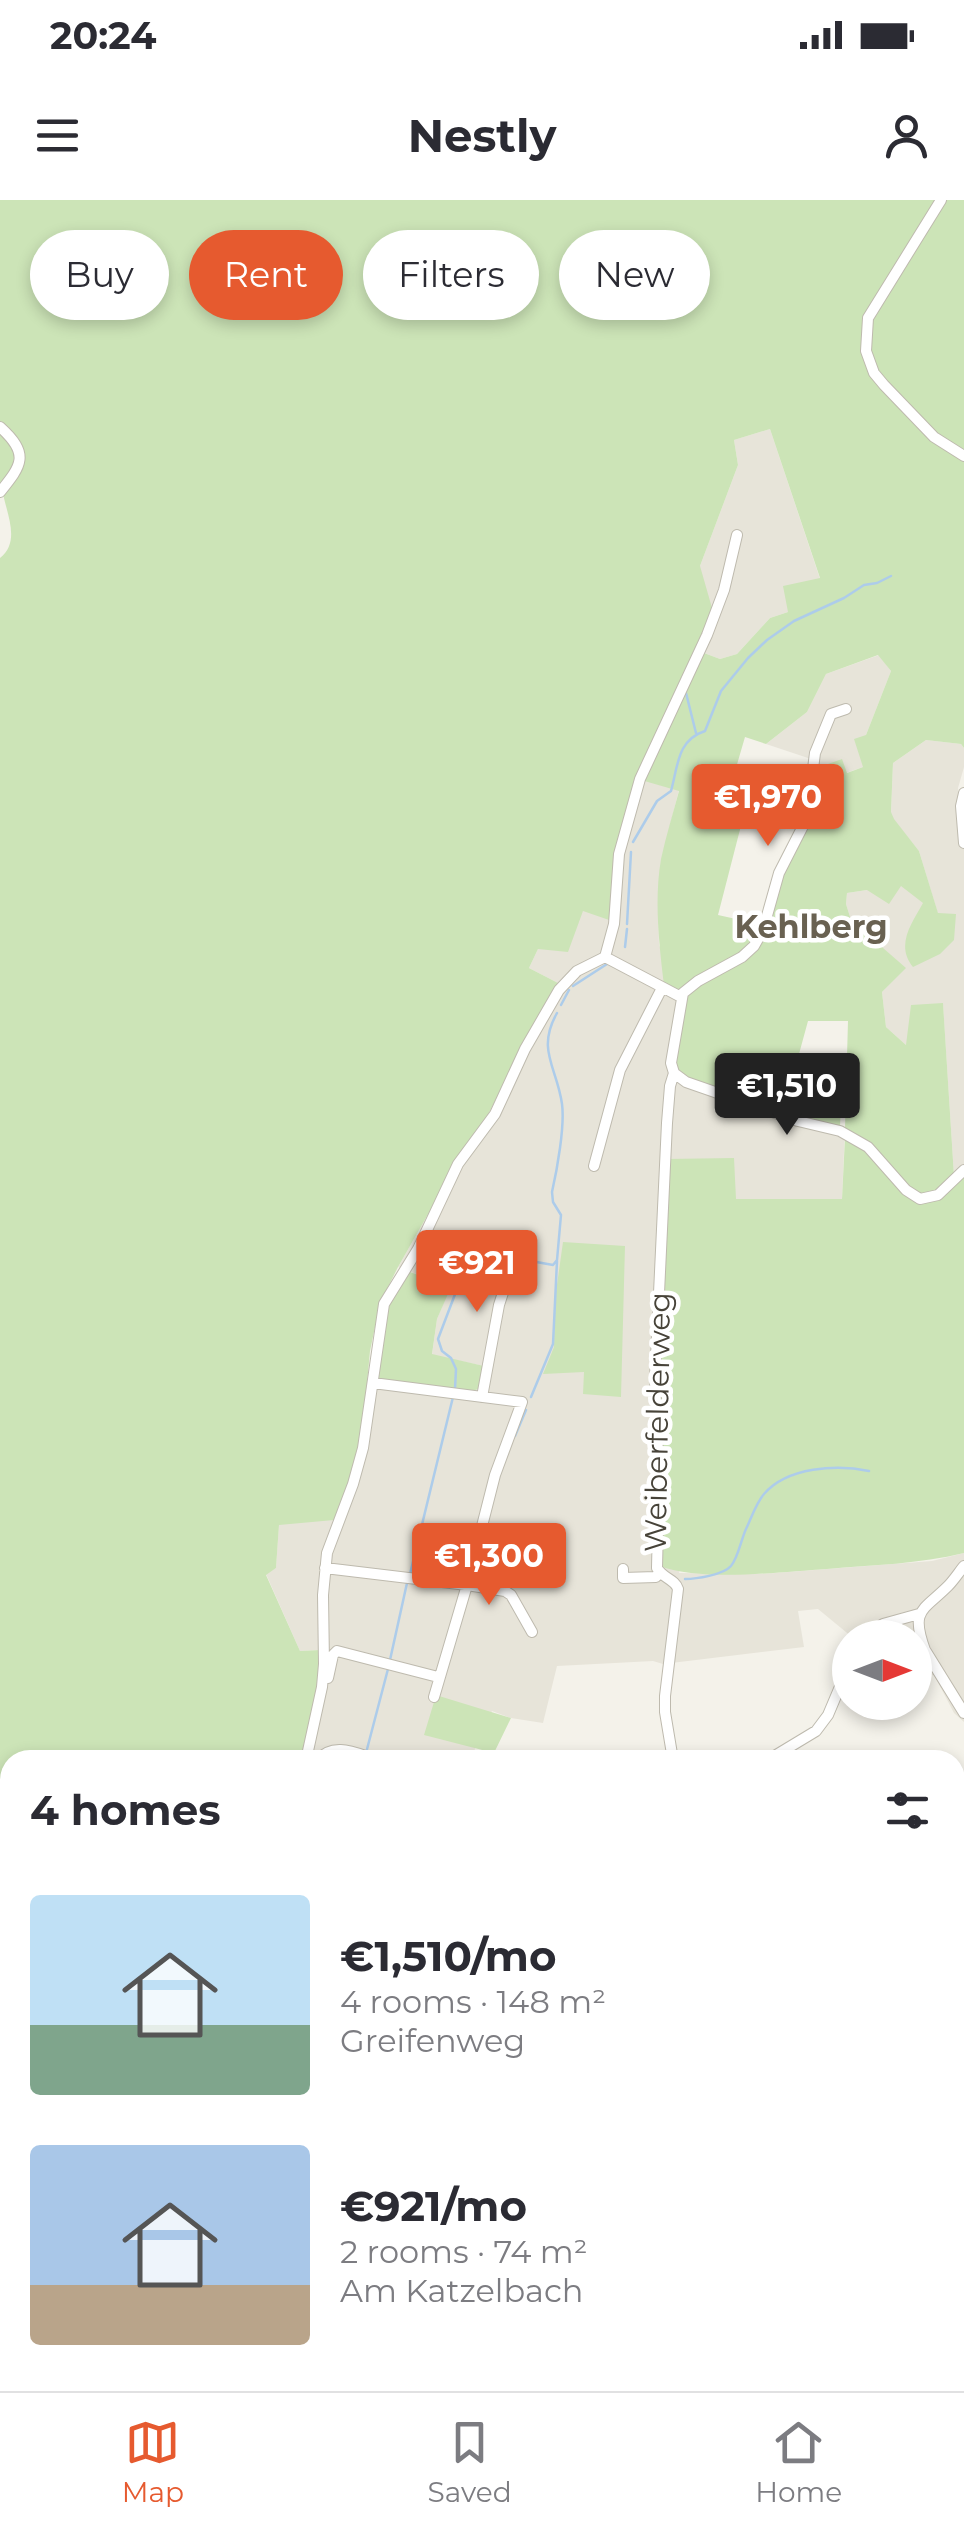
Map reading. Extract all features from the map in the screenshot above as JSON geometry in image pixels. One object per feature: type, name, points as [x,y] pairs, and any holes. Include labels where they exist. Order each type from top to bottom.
[{"type":"street","points":[[941,200],[868,318],[866,351],[884,386],[934,437],[964,456]]},
{"type":"street","points":[[0,427],[20,456],[20,463],[0,492]]},
{"type":"street","points":[[308,1750],[322,1687],[326,1568],[357,1470],[384,1304],[418,1249],[458,1164],[495,1114],[559,990],[573,974],[605,958],[614,924],[619,854],[640,780],[707,636],[738,535]]},
{"type":"street","points":[[605,958],[681,998],[698,981],[754,946],[771,908],[779,873],[803,826],[814,753],[830,714],[846,708]]},
{"type":"street","points":[[964,793],[964,843]]},
{"type":"street","points":[[594,1166],[619,1073],[662,988]]},
{"type":"street","name":"Weiberfelderweg","points":[[672,1750],[664,1696],[678,1590],[657,1568],[656,1361],[667,1123],[674,1073],[671,1063],[681,998]]},
{"type":"street","points":[[674,1073],[720,1095],[842,1133],[868,1146],[906,1190],[920,1199],[938,1195],[964,1170]]},
{"type":"street","points":[[482,1397],[502,1294],[518,1246]]},
{"type":"street","points":[[372,1383],[522,1402],[495,1475],[434,1697]]},
{"type":"street","points":[[964,1566],[919,1614],[925,1650],[964,1714]]},
{"type":"street","points":[[326,1568],[492,1588],[510,1595],[532,1632]]},
{"type":"street","points":[[623,1570],[623,1578],[656,1577],[659,1572]]},
{"type":"street","points":[[898,1620],[919,1614]]},
{"type":"street","points":[[322,1687],[336,1651],[438,1677]]},
{"type":"street","points":[[785,1750],[816,1732],[832,1706]]},
{"type":"shaded area","points":[[770,429],[820,579],[788,612],[770,618],[737,654],[720,659],[704,653],[700,566],[738,465],[734,440]]},
{"type":"shaded area","points":[[879,655],[891,671],[866,735],[863,767],[846,773],[841,759],[824,783],[813,780],[811,759],[766,744],[807,712],[826,674]]},
{"type":"shaded area","points":[[926,740],[961,744],[964,748],[958,788],[964,831],[964,1166],[954,1176],[943,1004],[907,1046],[886,1027],[882,992],[905,968],[851,920],[846,904],[847,893],[901,885],[938,914],[919,851],[891,813],[893,763]]},
{"type":"shaded area","points":[[640,779],[679,790],[661,861],[658,904],[659,945],[684,996],[674,1064],[845,1128],[842,1199],[735,1199],[679,1573],[761,1574],[932,1561],[964,1553],[964,1722],[954,1713],[932,1675],[932,1620],[832,1621],[818,1609],[798,1611],[804,1647],[663,1664],[653,1661],[557,1666],[543,1723],[492,1711],[474,1750],[304,1750],[319,1650],[300,1651],[266,1574],[276,1568],[279,1524],[334,1519],[363,1427],[368,1377],[473,1391],[484,1366],[432,1355],[437,1319],[450,1287],[398,1267],[558,983],[529,968],[538,949],[614,889]]},
{"type":"green space","points":[[0,200],[964,200],[964,748],[961,744],[926,740],[893,763],[891,812],[919,851],[938,913],[956,914],[954,940],[940,954],[913,967],[905,942],[923,903],[901,886],[889,904],[867,890],[847,893],[846,904],[851,920],[906,968],[882,992],[886,1027],[906,1045],[911,1005],[943,1003],[954,1176],[935,1193],[925,1196],[875,1149],[845,1128],[848,1021],[808,1021],[796,1065],[812,1075],[842,1073],[840,1128],[684,1077],[674,1064],[684,996],[760,942],[771,922],[779,881],[806,828],[813,780],[824,782],[828,764],[842,759],[847,773],[863,767],[854,739],[866,735],[891,671],[878,655],[826,674],[807,712],[766,744],[745,737],[724,809],[744,814],[718,915],[763,925],[737,956],[679,993],[664,985],[658,922],[659,875],[679,791],[641,780],[619,854],[612,921],[583,911],[568,952],[538,949],[529,968],[558,983],[380,1303],[370,1351],[363,1427],[351,1478],[334,1520],[279,1525],[276,1568],[266,1575],[300,1651],[320,1650],[319,1683],[305,1750],[0,1750],[0,558],[11,537],[3,494],[20,473],[18,466],[0,488]],"holes":[[[770,429],[820,578],[783,586],[788,612],[770,618],[737,654],[720,659],[704,653],[716,622],[700,566],[738,465],[734,440]]]},
{"type":"green space","points":[[845,1137],[867,1150],[916,1202],[937,1198],[964,1174],[964,1553],[896,1564],[742,1575],[698,1574],[659,1566],[658,1424],[666,1159],[734,1158],[736,1199],[842,1199]]},
{"type":"green space","points":[[563,1242],[625,1246],[621,1397],[583,1394],[584,1372],[543,1374],[554,1347],[555,1299]]},
{"type":"green space","points":[[402,1269],[451,1287],[437,1319],[432,1354],[484,1366],[480,1388],[473,1391],[376,1378],[385,1315]]},
{"type":"green space","points":[[439,1696],[511,1718],[495,1750],[482,1750],[424,1735]]},
{"type":"waterway","points":[[633,842],[657,801],[671,791],[684,747],[705,731],[721,691],[748,658],[794,621],[864,585],[891,576]]},
{"type":"waterway","points":[[686,693],[696,733]]},
{"type":"waterway","points":[[627,924],[631,852]]},
{"type":"waterway","points":[[625,947],[627,929]]},
{"type":"waterway","points":[[573,986],[607,964]]},
{"type":"waterway","points":[[561,1005],[569,990]]},
{"type":"waterway","points":[[520,1259],[553,1265],[557,1260],[561,1215],[552,1192],[563,1113],[548,1048],[557,1013]]},
{"type":"waterway","points":[[455,1389],[456,1369],[438,1339],[457,1289],[456,1279],[466,1258],[505,1271]]},
{"type":"waterway","points":[[531,1397],[553,1344],[557,1261]]},
{"type":"waterway","points":[[410,1574],[453,1397]]},
{"type":"waterway","points":[[515,1436],[526,1410]]},
{"type":"waterway","points":[[685,1579],[716,1574],[731,1566],[759,1502],[774,1485],[813,1470],[869,1471]]},
{"type":"waterway","points":[[390,1660],[407,1583]]},
{"type":"waterway","points":[[367,1750],[388,1669]]},
{"type":"district","name":"Kehlberg","points":[[811,927]]}]
